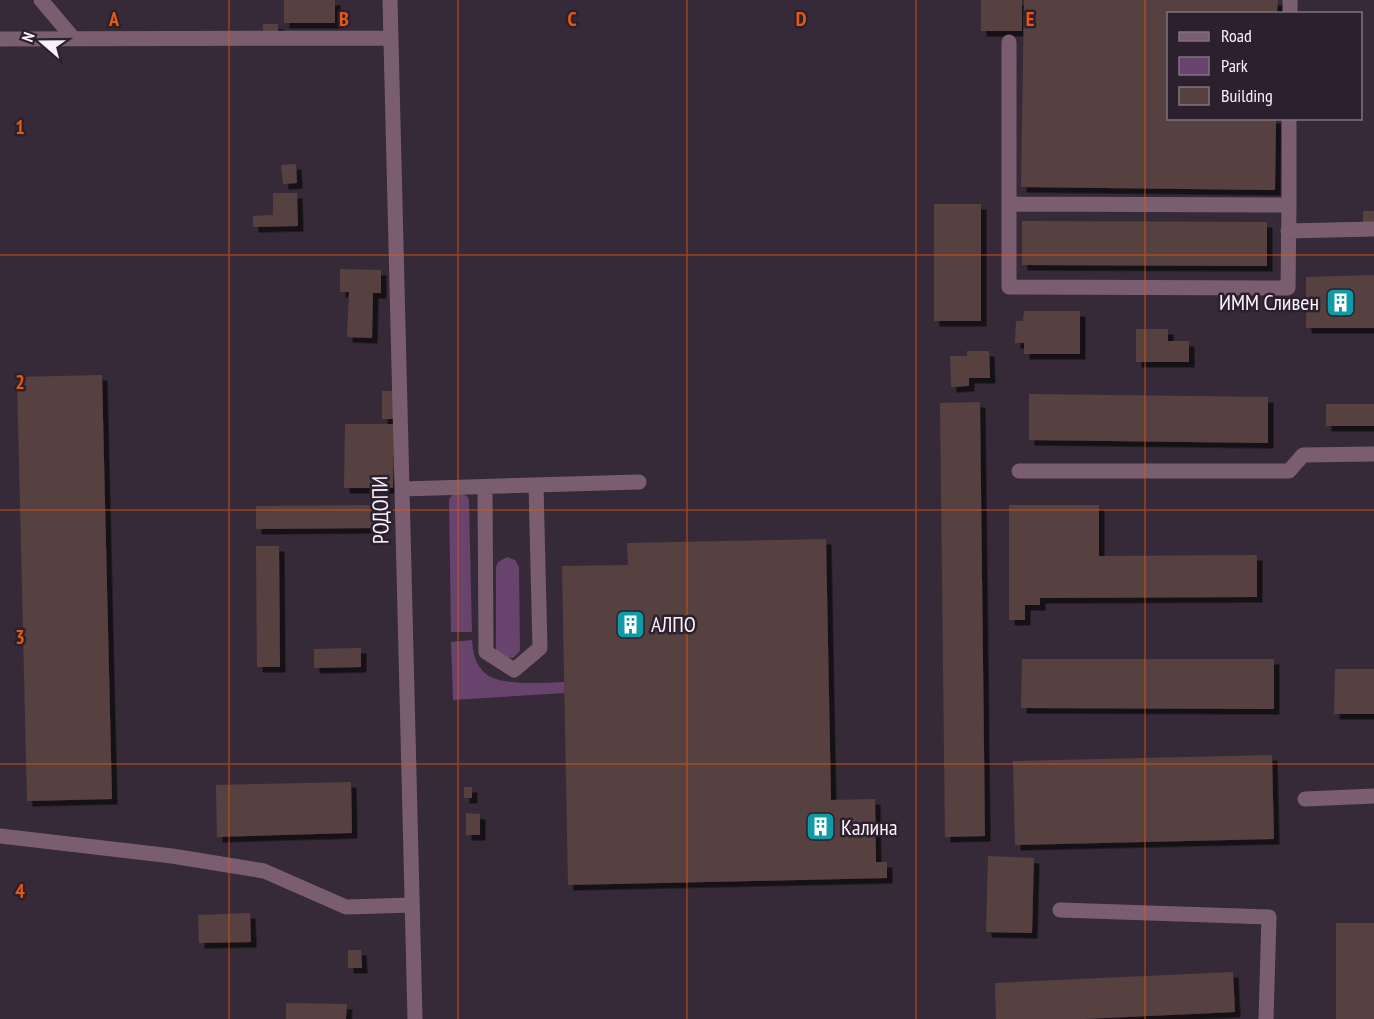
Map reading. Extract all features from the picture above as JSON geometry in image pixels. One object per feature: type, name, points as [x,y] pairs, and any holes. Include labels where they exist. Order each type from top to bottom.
[{"type":"street","points":[[41,0],[74,39]]},
{"type":"street","name":"РОДОПИ","points":[[390,0],[415,1019]]},
{"type":"street","points":[[0,39],[391,38]]},
{"type":"street","points":[[1009,42],[1009,287],[1288,288],[1289,120]]},
{"type":"street","points":[[1009,204],[1289,205]]},
{"type":"street","points":[[1288,231],[1374,229]]},
{"type":"street","points":[[1019,471],[1289,471],[1303,455],[1374,454]]},
{"type":"street","points":[[402,489],[639,482]]},
{"type":"street","points":[[485,487],[486,652],[514,670],[540,648],[536,485]]},
{"type":"street","points":[[1305,799],[1374,796]]},
{"type":"street","points":[[0,836],[172,856],[264,871],[346,907],[412,905]]},
{"type":"street","points":[[1060,910],[1269,917],[1266,1019]]},
{"type":"green space","points":[[461,493],[468,497],[469,502],[472,632],[451,632],[449,499],[453,494]]},
{"type":"green space","points":[[507,557],[515,560],[519,567],[520,651],[513,658],[505,657],[496,651],[496,567],[498,562]]},
{"type":"green space","points":[[472,640],[475,659],[479,667],[493,678],[512,682],[564,682],[565,693],[453,700],[451,642]]},
{"type":"building","points":[[284,0],[335,0],[335,23],[284,23]]},
{"type":"building","points":[[981,0],[1022,0],[1022,31],[981,31]]},
{"type":"building","points":[[1024,0],[1278,0],[1277,12],[1167,12],[1167,120],[1276,120],[1275,190],[1021,187]]},
{"type":"building","points":[[263,24],[278,24],[278,35],[263,35]]},
{"type":"building","points":[[296,164],[297,183],[283,184],[281,165]]},
{"type":"building","points":[[273,193],[297,193],[298,226],[253,227],[253,216],[273,215]]},
{"type":"building","points":[[934,204],[981,204],[981,321],[934,321]]},
{"type":"building","points":[[1363,211],[1374,211],[1374,224],[1363,224]]},
{"type":"building","points":[[1022,221],[1267,222],[1267,266],[1022,265]]},
{"type":"building","points":[[340,269],[381,270],[381,293],[373,293],[372,338],[347,337],[349,292],[340,292]]},
{"type":"building","name":"ИММ Сливен","points":[[1374,275],[1374,328],[1306,328],[1306,277]]},
{"type":"building","points":[[1024,311],[1080,311],[1080,354],[1024,354],[1024,343],[1015,343],[1016,321],[1023,321]]},
{"type":"building","points":[[1136,329],[1168,329],[1168,341],[1189,341],[1189,362],[1136,362]]},
{"type":"building","points":[[967,351],[989,351],[990,378],[969,378],[969,386],[951,387],[950,356],[967,356]]},
{"type":"building","points":[[102,375],[112,799],[27,801],[17,377]]},
{"type":"building","points":[[382,391],[395,391],[395,419],[382,419]]},
{"type":"building","points":[[1029,394],[1268,397],[1268,443],[1029,440]]},
{"type":"building","points":[[980,402],[985,836],[945,837],[940,403]]},
{"type":"building","points":[[1326,404],[1374,404],[1374,426],[1326,426]]},
{"type":"building","points":[[345,424],[394,424],[393,488],[344,488]]},
{"type":"building","points":[[377,505],[377,528],[256,529],[256,506]]},
{"type":"building","points":[[1009,505],[1099,505],[1099,556],[1257,555],[1257,597],[1040,598],[1040,605],[1025,605],[1025,620],[1009,620]]},
{"type":"building","points":[[826,539],[831,800],[875,799],[876,862],[887,862],[887,878],[568,885],[562,566],[628,565],[627,543]]},
{"type":"building","points":[[256,546],[279,546],[280,667],[257,667]]},
{"type":"building","points":[[361,648],[361,667],[314,668],[314,649]]},
{"type":"building","points":[[1022,659],[1274,659],[1274,709],[1021,708]]},
{"type":"building","points":[[1335,669],[1374,669],[1374,714],[1334,714]]},
{"type":"building","points":[[1272,755],[1274,839],[1015,845],[1013,761]]},
{"type":"building","points":[[351,782],[352,833],[217,837],[216,785]]},
{"type":"building","points":[[464,787],[472,787],[472,798],[464,798]]},
{"type":"building","points":[[466,813],[480,814],[480,835],[466,835]]},
{"type":"building","points":[[988,856],[1034,858],[1032,933],[986,932]]},
{"type":"building","points":[[250,913],[251,942],[199,943],[198,915]]},
{"type":"building","points":[[1336,923],[1374,923],[1374,1019],[1336,1019]]},
{"type":"building","points":[[348,950],[361,950],[362,968],[348,968]]},
{"type":"building","points":[[1233,972],[1235,1012],[1083,1019],[996,1019],[995,983]]},
{"type":"building","points":[[286,1003],[347,1004],[346,1019],[286,1019]]},
{"type":"place","name":"ИММ Сливен","points":[[1340,302]]},
{"type":"place","name":"АЛПО","points":[[630,624]]},
{"type":"place","name":"Калина","points":[[820,827]]}]
